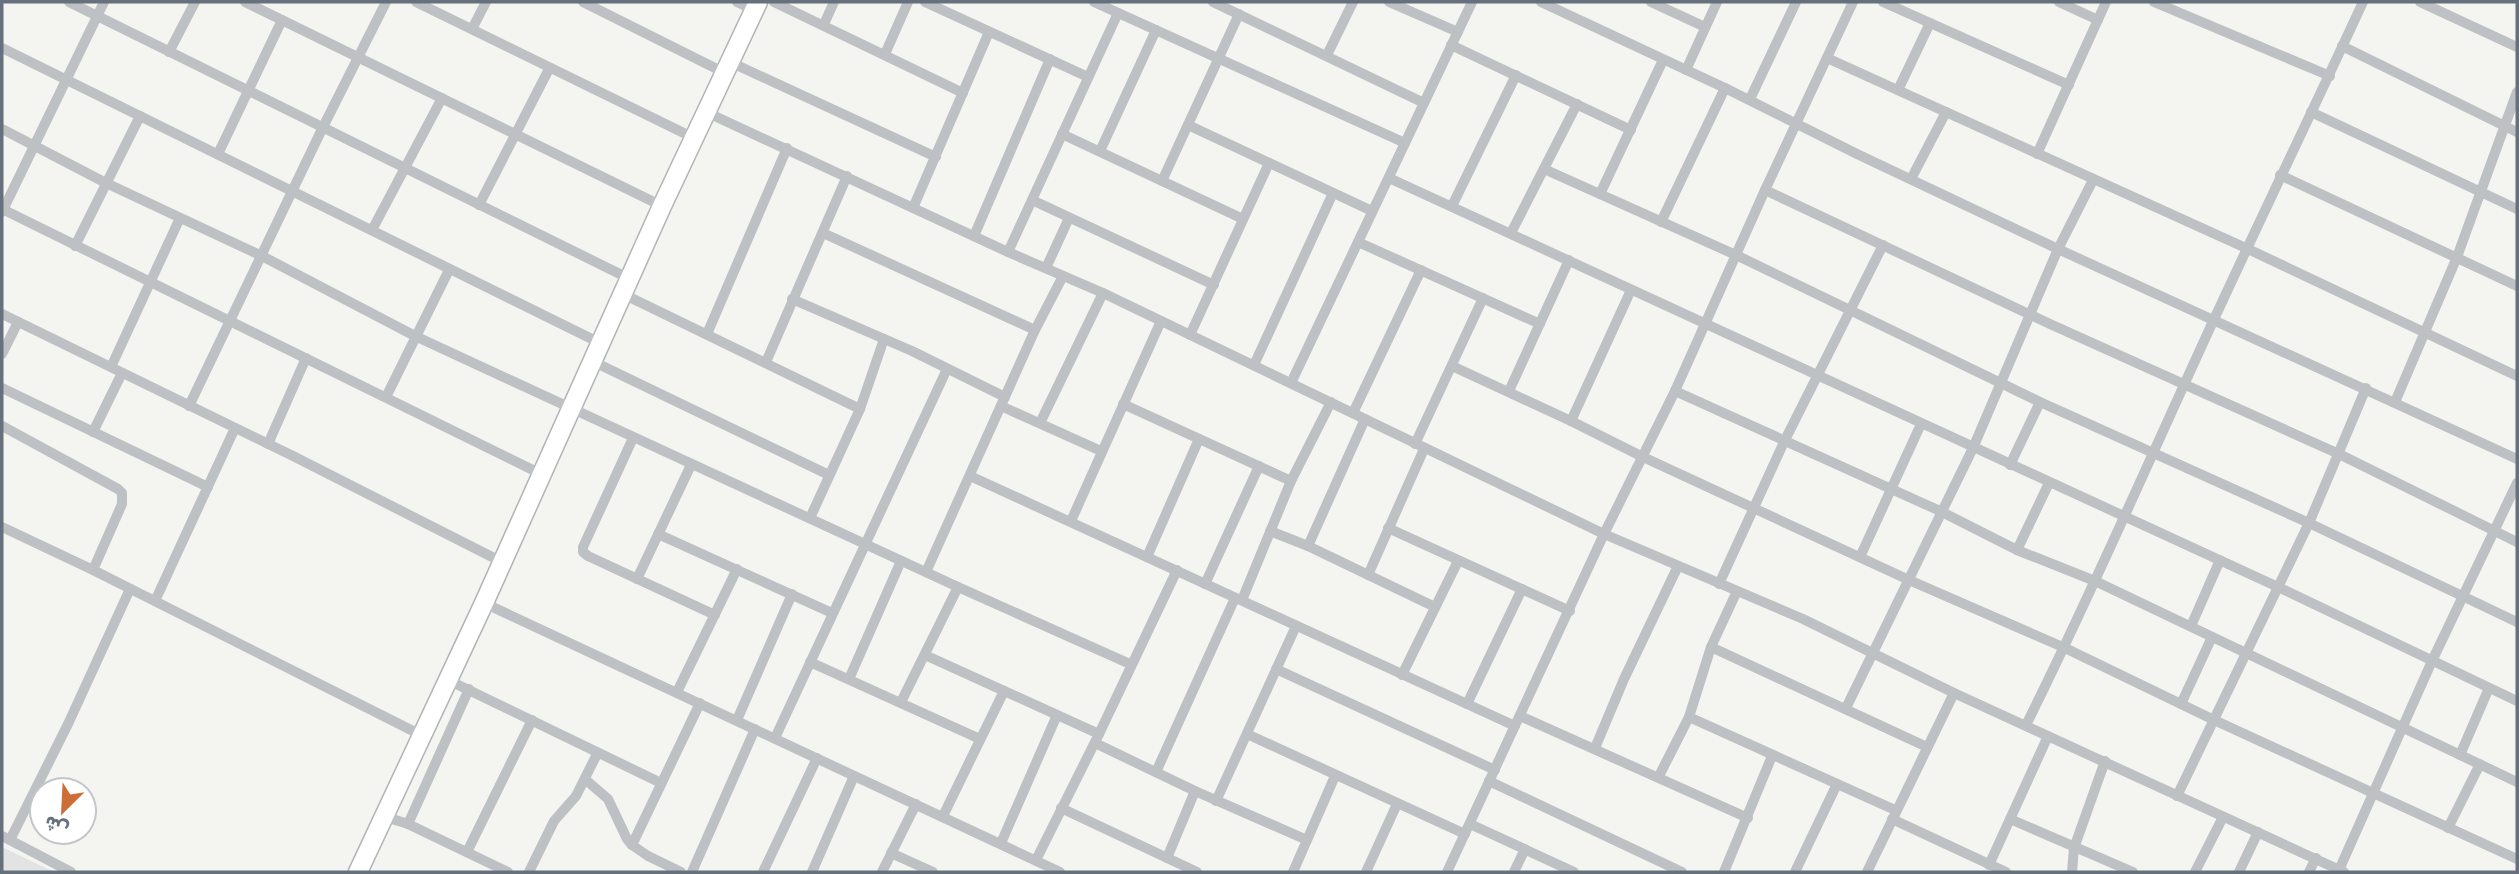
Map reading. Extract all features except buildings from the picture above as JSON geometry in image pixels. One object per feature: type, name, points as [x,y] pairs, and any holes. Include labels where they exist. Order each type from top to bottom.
[{"type":"highway","points":[[358,872],[386,817],[662,206],[756,6]]},
{"type":"street","points":[[69,2],[479,205],[708,334],[860,409]]},
{"type":"street","points":[[104,2],[2,210],[541,474]]},
{"type":"street","points":[[169,52],[195,2]]},
{"type":"street","points":[[245,2],[662,206]]},
{"type":"street","points":[[189,406],[386,2]]},
{"type":"street","points":[[416,2],[694,138]]},
{"type":"street","points":[[472,29],[486,2]]},
{"type":"street","points":[[583,2],[727,68],[936,157]]},
{"type":"street","points":[[737,2],[756,6]]},
{"type":"street","points":[[774,2],[963,93]]},
{"type":"street","points":[[824,24],[834,2]]},
{"type":"street","points":[[885,54],[908,2]]},
{"type":"street","points":[[925,2],[1088,77]]},
{"type":"street","points":[[1094,2],[1405,143]]},
{"type":"street","points":[[1213,2],[1424,103]]},
{"type":"street","points":[[1327,55],[1353,2]]},
{"type":"street","points":[[1389,2],[1458,32]]},
{"type":"street","points":[[1291,383],[1472,2]]},
{"type":"street","points":[[1541,2],[1750,99],[2059,249],[2517,459]]},
{"type":"street","points":[[1566,14],[1572,2]]},
{"type":"street","points":[[1651,2],[1705,27]]},
{"type":"street","points":[[1686,70],[1717,2]]},
{"type":"street","points":[[1750,99],[1796,2]]},
{"type":"street","points":[[1447,872],[1604,534],[1675,391],[1796,121],[1853,2]]},
{"type":"street","points":[[1883,2],[2069,85]]},
{"type":"street","points":[[2059,2],[2098,20]]},
{"type":"street","points":[[2037,153],[2106,2]]},
{"type":"street","points":[[2154,2],[2330,76]]},
{"type":"street","points":[[2026,725],[2065,648],[2280,175],[2330,76],[2363,2]]},
{"type":"street","points":[[2420,2],[2517,47]]},
{"type":"street","points":[[1007,252],[1118,13]]},
{"type":"street","points":[[1162,181],[1239,14]]},
{"type":"street","points":[[218,154],[282,20]]},
{"type":"street","points":[[1898,90],[1930,23]]},
{"type":"street","points":[[1100,151],[1156,30]]},
{"type":"street","points":[[913,208],[989,32]]},
{"type":"street","points":[[1451,46],[1631,130]]},
{"type":"street","points":[[2342,46],[2517,132]]},
{"type":"street","points":[[2,48],[600,343]]},
{"type":"street","points":[[1826,58],[2248,249],[2517,376]]},
{"type":"street","points":[[974,236],[1050,59]]},
{"type":"street","points":[[1600,194],[1663,60]]},
{"type":"street","points":[[479,205],[549,69]]},
{"type":"street","points":[[1452,206],[1516,75]]},
{"type":"street","points":[[1661,222],[1725,88]]},
{"type":"street","points":[[2395,402],[2457,257],[2517,93]]},
{"type":"street","points":[[372,230],[442,98]]},
{"type":"street","points":[[1511,233],[1577,104]]},
{"type":"street","points":[[706,112],[1007,252],[1103,293],[1604,534],[1874,652],[1954,693],[2342,871],[2373,793],[2432,661],[2517,483]]},
{"type":"street","points":[[1911,179],[1946,112]]},
{"type":"street","points":[[2311,112],[2517,209]]},
{"type":"street","points":[[75,246],[140,116]]},
{"type":"street","points":[[1188,125],[1372,211]]},
{"type":"street","points":[[2,129],[106,183],[262,256],[415,336],[691,465],[1130,664]]},
{"type":"street","points":[[1062,134],[1243,219]]},
{"type":"street","points":[[708,334],[787,148]]},
{"type":"street","points":[[1191,335],[1269,163]]},
{"type":"street","points":[[1544,169],[1736,255],[2040,402],[2309,523],[2517,622]]},
{"type":"street","points":[[2280,175],[2517,286]]},
{"type":"street","points":[[766,362],[847,176]]},
{"type":"street","points":[[1389,178],[2220,560],[2517,701]]},
{"type":"street","points":[[1846,708],[1973,447],[2029,314],[2093,180]]},
{"type":"street","points":[[1765,190],[2029,314],[2339,454],[2517,542]]},
{"type":"street","points":[[1254,365],[1333,193]]},
{"type":"street","points":[[1032,200],[1214,285]]},
{"type":"street","points":[[111,367],[180,218]]},
{"type":"street","points":[[1046,268],[1069,218]]},
{"type":"street","points":[[823,233],[1035,330]]},
{"type":"street","points":[[1358,242],[1540,324]]},
{"type":"street","points":[[1719,584],[1784,442],[1883,245]]},
{"type":"street","points":[[1509,391],[1569,260]]},
{"type":"street","points":[[386,397],[449,270]]},
{"type":"street","points":[[1353,413],[1422,270]]},
{"type":"street","points":[[926,572],[1035,330],[1063,276]]},
{"type":"street","points":[[1571,421],[1631,290]]},
{"type":"street","points":[[1040,423],[1103,293]]},
{"type":"street","points":[[1367,575],[1452,366],[1483,298]]},
{"type":"street","points":[[792,299],[947,369],[1040,423],[1101,451]]},
{"type":"street","points":[[2,314],[502,562]]},
{"type":"street","points":[[1072,521],[1161,321]]},
{"type":"street","points":[[2,354],[18,322]]},
{"type":"street","points":[[810,518],[860,409],[884,339]]},
{"type":"street","points":[[268,444],[306,358]]},
{"type":"street","points":[[592,361],[829,475]]},
{"type":"street","points":[[1452,366],[1643,457],[1909,580],[2065,648],[2214,720],[2517,859]]},
{"type":"street","points":[[775,738],[947,369]]},
{"type":"street","points":[[93,432],[122,373]]},
{"type":"street","points":[[2,388],[208,487]]},
{"type":"street","points":[[2177,796],[2309,523],[2366,388]]},
{"type":"street","points":[[1675,391],[1940,511],[2017,550],[2095,581],[2517,782]]},
{"type":"street","points":[[1156,772],[1291,481],[1331,402]]},
{"type":"street","points":[[2010,465],[2040,402]]},
{"type":"street","points":[[1123,404],[1291,481]]},
{"type":"street","points":[[1308,546],[1365,419]]},
{"type":"street","points":[[1860,557],[1921,424]]},
{"type":"street","points":[[2,426],[121,493],[122,504],[93,570]]},
{"type":"street","points":[[155,601],[235,428]]},
{"type":"street","points":[[633,438],[583,547],[588,556],[715,615]]},
{"type":"street","points":[[1147,557],[1199,439]]},
{"type":"street","points":[[637,579],[691,465]]},
{"type":"street","points":[[1205,583],[1259,466]]},
{"type":"street","points":[[970,476],[1467,704],[1595,748],[1748,818]]},
{"type":"street","points":[[2017,550],[2049,483]]},
{"type":"street","points":[[2,527],[423,736]]},
{"type":"street","points":[[1388,528],[1570,611]]},
{"type":"street","points":[[1270,531],[1308,546],[1435,607]]},
{"type":"street","points":[[658,534],[832,613]]},
{"type":"street","points":[[2190,626],[2220,560]]},
{"type":"street","points":[[849,679],[901,561]]},
{"type":"street","points":[[1402,675],[1458,561]]},
{"type":"street","points":[[1595,748],[1624,679],[1678,566]]},
{"type":"street","points":[[677,692],[737,569]]},
{"type":"street","points":[[1036,860],[1177,570]]},
{"type":"street","points":[[901,702],[958,587]]},
{"type":"street","points":[[71,872],[6,838],[68,724],[130,589]]},
{"type":"street","points":[[1467,704],[1522,589]]},
{"type":"street","points":[[1659,776],[1689,717],[1711,647],[1737,592]]},
{"type":"street","points":[[737,720],[792,594]]},
{"type":"street","points":[[484,603],[1060,872]]},
{"type":"street","points":[[1216,801],[1296,626]]},
{"type":"street","points":[[2181,704],[2212,637]]},
{"type":"street","points":[[1711,647],[1927,747]]},
{"type":"street","points":[[925,655],[1057,715],[1156,772],[1195,791],[1307,840]]},
{"type":"street","points":[[810,662],[980,739]]},
{"type":"street","points":[[1276,669],[1356,705],[1682,872]]},
{"type":"street","points":[[448,680],[660,783]]},
{"type":"street","points":[[2460,755],[2489,688]]},
{"type":"street","points":[[408,824],[468,689]]},
{"type":"street","points":[[943,816],[1004,691]]},
{"type":"street","points":[[1867,872],[1954,693]]},
{"type":"street","points":[[632,845],[700,702]]},
{"type":"street","points":[[1001,843],[1057,715]]},
{"type":"street","points":[[1689,717],[1837,784],[2006,872]]},
{"type":"street","points":[[467,852],[532,720]]},
{"type":"street","points":[[692,872],[755,729]]},
{"type":"street","points":[[1247,734],[1397,804],[1525,849],[1574,872]]},
{"type":"street","points":[[1989,865],[2048,736]]},
{"type":"street","points":[[529,872],[554,821],[576,796],[597,754]]},
{"type":"street","points":[[1724,872],[1772,756]]},
{"type":"street","points":[[763,872],[817,758]]},
{"type":"street","points":[[2072,872],[2074,848],[2105,761]]},
{"type":"street","points":[[2448,828],[2480,764]]},
{"type":"street","points":[[812,872],[854,776]]},
{"type":"street","points":[[1293,872],[1335,776]]},
{"type":"street","points":[[586,780],[605,794],[632,845],[681,872]]},
{"type":"street","points":[[1795,872],[1837,784]]},
{"type":"street","points":[[1167,858],[1195,791]]},
{"type":"street","points":[[882,872],[916,804]]},
{"type":"street","points":[[1366,872],[1397,804]]},
{"type":"street","points":[[1061,808],[1197,872]]},
{"type":"street","points":[[386,817],[408,824],[508,872]]},
{"type":"street","points":[[2195,872],[2223,817]]},
{"type":"street","points":[[2010,820],[2133,872]]},
{"type":"street","points":[[2239,872],[2258,832]]},
{"type":"street","points":[[1514,872],[1525,849]]},
{"type":"street","points":[[891,853],[933,872]]},
{"type":"street","points":[[2309,872],[2316,859]]},
{"type":"shaded area","points":[[2,847],[54,872],[2,872]]}]
